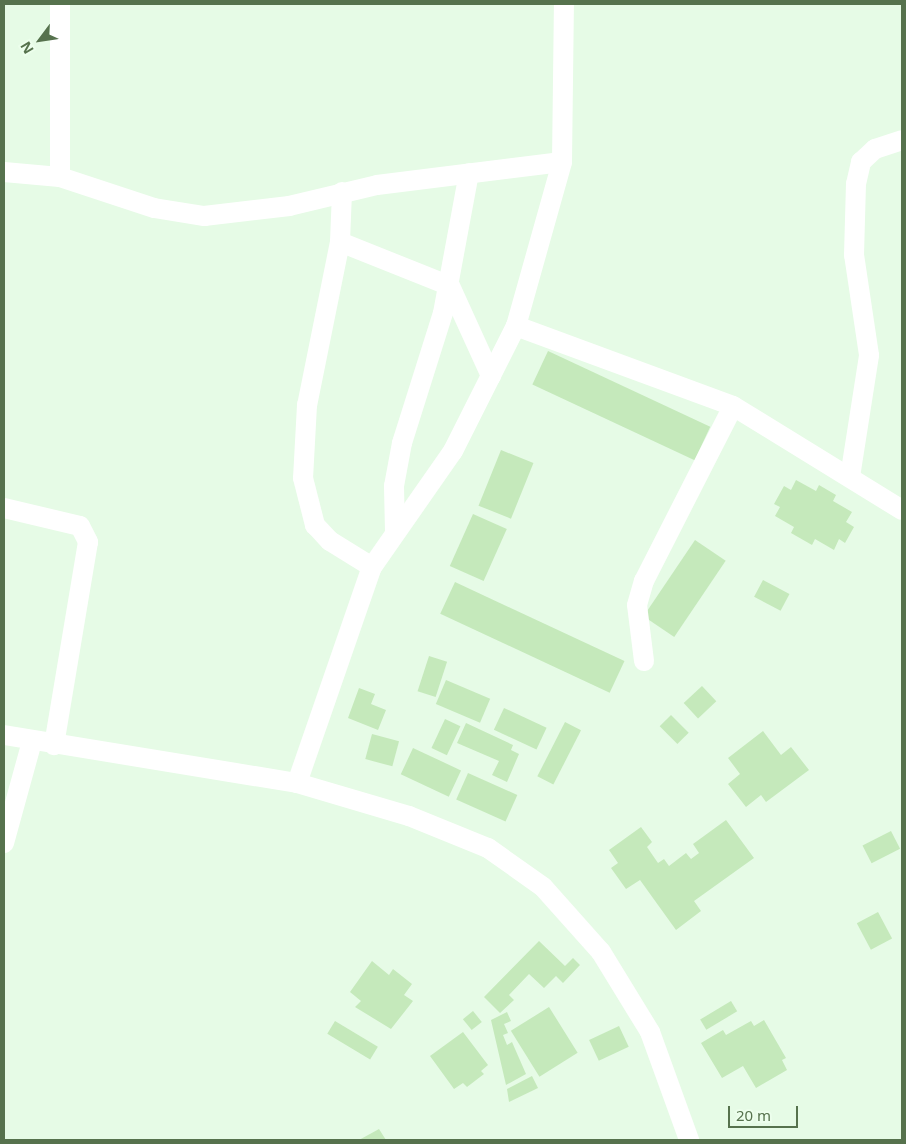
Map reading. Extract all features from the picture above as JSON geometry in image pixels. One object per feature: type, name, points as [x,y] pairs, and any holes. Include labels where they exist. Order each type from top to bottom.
[{"type":"street","points":[[60,4],[60,177]]},
{"type":"street","points":[[297,783],[372,567],[395,531],[453,451],[516,326],[562,162],[564,4]]},
{"type":"street","points":[[850,477],[869,355],[854,256],[856,184],[861,162],[876,149],[902,140]]},
{"type":"street","points":[[4,172],[60,177],[154,208],[204,216],[289,206],[342,192],[470,173],[562,162]]},
{"type":"street","points":[[395,531],[394,486],[402,442],[450,286],[470,173]]},
{"type":"street","points":[[342,192],[340,242],[307,405],[303,478],[315,526],[330,541],[372,567]]},
{"type":"street","points":[[340,242],[450,286],[491,376]]},
{"type":"street","points":[[516,326],[733,406],[902,510]]},
{"type":"street","points":[[644,661],[637,605],[644,581],[733,406]]},
{"type":"street","points":[[4,508],[80,526],[88,542],[54,745]]},
{"type":"street","points":[[4,734],[54,745],[297,783],[409,816],[488,848],[542,887],[601,952],[650,1032],[689,1140]]},
{"type":"street","points":[[4,843],[32,741]]},
{"type":"building","points":[[548,351],[710,427],[695,460],[532,385]]},
{"type":"building","points":[[501,450],[533,463],[511,519],[479,506]]},
{"type":"building","points":[[796,480],[816,491],[819,485],[836,495],[833,501],[852,512],[846,522],[854,527],[845,543],[839,539],[834,550],[815,539],[812,545],[791,533],[794,527],[775,516],[780,507],[774,504],[784,486],[791,490]]},
{"type":"building","points":[[473,514],[507,529],[484,581],[450,566]]},
{"type":"building","points":[[695,540],[726,561],[674,637],[644,616]]},
{"type":"building","points":[[763,580],[789,594],[781,611],[754,597]]},
{"type":"building","points":[[455,582],[624,661],[610,693],[440,614]]},
{"type":"building","points":[[429,656],[447,662],[436,697],[418,691]]},
{"type":"building","points":[[446,680],[490,699],[480,723],[436,704]]},
{"type":"building","points":[[702,686],[716,701],[698,718],[684,703]]},
{"type":"building","points":[[359,688],[375,694],[371,704],[386,710],[378,730],[348,718]]},
{"type":"building","points":[[504,708],[547,728],[536,750],[494,730]]},
{"type":"building","points":[[671,715],[689,733],[677,744],[660,726]]},
{"type":"building","points":[[445,719],[460,726],[447,755],[431,748]]},
{"type":"building","points":[[565,722],[581,730],[553,785],[537,776]]},
{"type":"building","points":[[466,723],[513,745],[511,750],[519,754],[507,782],[492,775],[499,761],[457,743]]},
{"type":"building","points":[[763,731],[781,755],[791,747],[809,770],[766,802],[761,795],[746,807],[728,784],[740,774],[728,758]]},
{"type":"building","points":[[372,734],[399,741],[392,766],[365,759]]},
{"type":"building","points":[[413,748],[461,770],[449,797],[401,774]]},
{"type":"building","points":[[468,773],[517,795],[506,821],[456,799]]},
{"type":"building","points":[[726,820],[754,858],[694,901],[701,911],[676,930],[640,880],[626,889],[611,868],[618,863],[609,850],[641,827],[652,842],[647,847],[658,863],[664,859],[669,866],[686,853],[691,859],[699,853],[693,844]]},
{"type":"building","points":[[891,831],[900,849],[872,863],[862,846]]},
{"type":"building","points":[[878,912],[892,938],[871,950],[857,923]]},
{"type":"building","points":[[539,941],[565,966],[573,958],[580,965],[563,983],[556,976],[544,988],[529,974],[509,995],[514,1000],[500,1013],[484,997]]},
{"type":"building","points":[[372,961],[389,975],[393,969],[412,984],[404,995],[413,1001],[391,1029],[355,1007],[361,1001],[350,992]]},
{"type":"building","points":[[731,1001],[737,1011],[706,1030],[700,1020]]},
{"type":"building","points":[[549,1007],[578,1053],[539,1077],[511,1031]]},
{"type":"building","points":[[473,1011],[482,1022],[472,1030],[463,1019]]},
{"type":"building","points":[[507,1012],[511,1021],[504,1024],[508,1033],[503,1035],[507,1045],[512,1042],[526,1074],[506,1085],[491,1020]]},
{"type":"building","points":[[764,1020],[786,1058],[782,1060],[787,1070],[756,1088],[743,1066],[722,1078],[701,1043],[723,1030],[726,1035],[751,1021],[754,1026]]},
{"type":"building","points":[[335,1021],[378,1047],[370,1060],[327,1034]]},
{"type":"building","points":[[619,1026],[629,1047],[599,1061],[589,1040]]},
{"type":"building","points":[[463,1032],[488,1065],[481,1071],[484,1074],[467,1087],[463,1083],[454,1089],[430,1056]]},
{"type":"building","points":[[532,1076],[538,1088],[509,1102],[507,1089]]},
{"type":"building","points":[[379,1129],[386,1140],[359,1140]]}]
